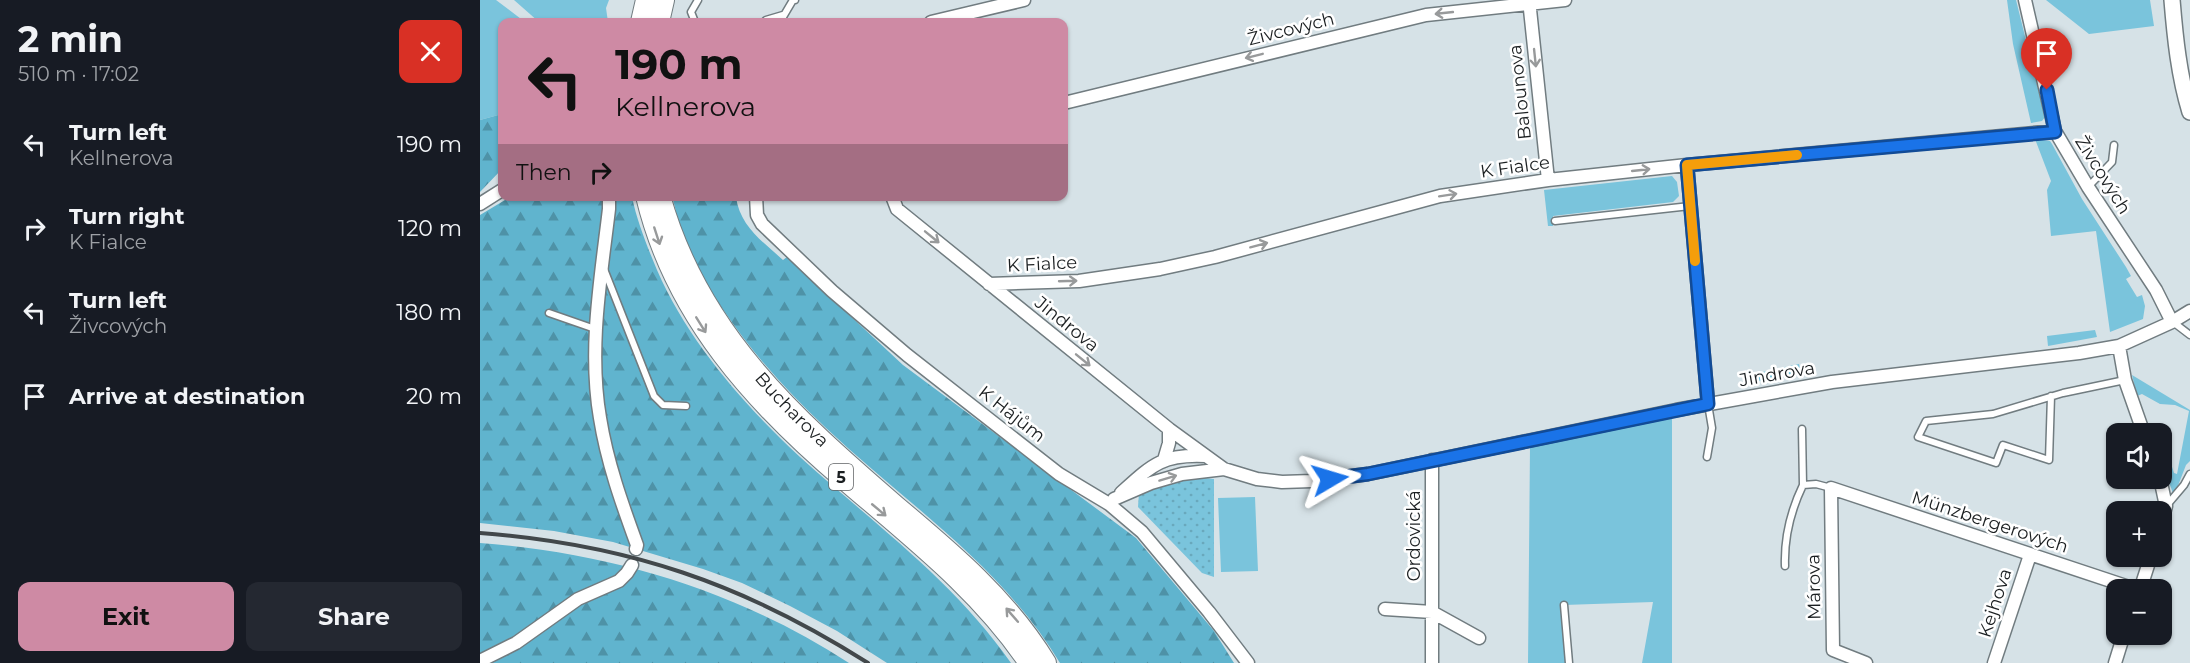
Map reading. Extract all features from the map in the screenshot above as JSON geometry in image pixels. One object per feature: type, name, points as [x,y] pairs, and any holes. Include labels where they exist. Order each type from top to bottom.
[{"type":"main road","points":[[642,18],[645,0]]},
{"type":"main road","points":[[660,18],[664,0]]},
{"type":"main road","name":"Bucharova","points":[[647,201],[658,242],[672,275],[707,335],[730,364],[803,444],[966,587],[1014,640],[1029,663]]},
{"type":"main road","name":"Bucharova","points":[[662,201],[672,236],[685,267],[712,314],[744,358],[789,409],[818,437],[974,574],[1019,623],[1046,663]]},
{"type":"street","points":[[948,18],[1024,0]]},
{"type":"street","name":"Živcových","points":[[1068,102],[1426,15],[1529,2],[1565,0]]},
{"type":"street","name":"Živcových","points":[[2025,0],[2043,70],[2055,132],[2156,291],[2172,322]]},
{"type":"street","name":"Balounova","points":[[1529,2],[1548,180]]},
{"type":"street","points":[[2172,6],[2190,112]]},
{"type":"street","name":"K Fialce","points":[[989,284],[1079,280],[1160,269],[1215,257],[1440,196],[1548,180],[1687,165],[2055,132]]},
{"type":"street","points":[[1687,165],[1708,404]]},
{"type":"street","points":[[480,204],[498,193]]},
{"type":"street","points":[[609,201],[596,329],[595,370],[600,418],[619,497],[637,545],[636,549]]},
{"type":"street","name":"K Hájům","points":[[756,201],[757,215],[762,224],[832,291],[907,355],[1059,474],[1112,501],[1142,532],[1248,663]]},
{"type":"street","name":"Jindrova","points":[[894,201],[897,209],[989,284],[1169,429],[1224,470]]},
{"type":"street","name":"Jindrova","points":[[1112,501],[1151,483],[1182,474],[1224,470],[1257,479],[1282,482],[1368,474],[1708,404],[1832,382],[2119,346],[2172,322],[2190,311]]},
{"type":"street","points":[[2119,346],[2125,380],[2140,423]]},
{"type":"street","points":[[1164,460],[1169,443],[1169,429]]},
{"type":"street","points":[[1112,501],[1152,465],[1185,455],[1206,456]]},
{"type":"street","name":"Ordovická","points":[[1432,460],[1432,663]]},
{"type":"street","name":"Münzbergerových","points":[[1831,488],[2106,579]]},
{"type":"street","name":"Márova","points":[[1831,488],[1833,650],[1866,663]]},
{"type":"street","name":"Kejhova","points":[[1994,663],[2030,555]]},
{"type":"street","points":[[480,661],[516,643],[578,599],[619,581],[632,565]]},
{"type":"street","points":[[1385,609],[1432,612],[1479,638]]},
{"type":"street","points":[[2115,663],[2121,645]]},
{"type":"lane","points":[[693,18],[691,12],[698,0]]},
{"type":"lane","points":[[782,18],[795,0]]},
{"type":"lane","points":[[773,18],[784,15]]},
{"type":"lane","points":[[2088,187],[2112,162],[2114,145]]},
{"type":"lane","points":[[1555,220],[1690,206]]},
{"type":"lane","points":[[602,266],[654,396],[663,405],[686,406]]},
{"type":"lane","points":[[549,314],[596,329]]},
{"type":"lane","points":[[2172,322],[2190,335]]},
{"type":"lane","points":[[2052,396],[2049,460],[2003,445],[1996,463],[1918,437],[1926,421],[1993,414],[2052,396],[2125,380]]},
{"type":"lane","points":[[1707,457],[1712,428],[1708,404]]},
{"type":"lane","points":[[1785,566],[1789,523],[1795,501],[1803,485],[1802,429]]},
{"type":"lane","points":[[2170,501],[2190,474]]},
{"type":"lane","points":[[1803,485],[1816,484],[1831,488]]},
{"type":"lane","points":[[1564,605],[1569,663]]},
{"type":"shaded area","points":[[480,0],[496,0],[520,18],[498,18],[498,115],[480,120]]},
{"type":"shaded area","points":[[514,0],[609,0],[606,8],[607,18],[534,18]]},
{"type":"shaded area","points":[[2007,0],[2016,0],[2045,117],[2042,121],[2031,123],[2013,44]]},
{"type":"shaded area","points":[[2046,0],[2150,0],[2154,26],[2089,34]]},
{"type":"shaded area","points":[[2035,139],[2050,141],[2082,199],[2126,267],[2131,276],[2126,279],[2137,297],[2142,295],[2145,306],[2143,319],[2110,332],[2096,231],[2051,236],[2047,190],[2051,181]]},
{"type":"shaded area","points":[[1672,176],[1677,182],[1679,196],[1673,202],[1553,216],[1553,226],[1548,226],[1544,190]]},
{"type":"shaded area","points":[[2095,330],[2097,337],[2048,346],[2047,336]]},
{"type":"shaded area","points":[[1799,364],[1801,375],[1746,383],[1744,376]]},
{"type":"shaded area","points":[[2132,375],[2190,410],[2190,461],[2186,465],[2174,496],[2171,489],[2172,467],[2174,473],[2177,474],[2189,411],[2175,405],[2160,404],[2142,394],[2137,396]]},
{"type":"shaded area","points":[[1672,417],[1672,663],[1642,663],[1653,602],[1564,605],[1569,663],[1528,663],[1530,447]]},
{"type":"shaded area","points":[[1188,476],[1214,479],[1214,577],[1202,573],[1138,507],[1139,492]]},
{"type":"shaded area","points":[[1255,497],[1258,571],[1221,572],[1218,498]]},
{"type":"green space","points":[[498,115],[498,173],[480,192],[480,120]]},
{"type":"green space","points":[[503,201],[633,201],[646,243],[670,296],[684,322],[719,370],[779,437],[938,579],[989,633],[1011,663],[887,663],[837,631],[790,606],[742,583],[703,569],[613,542],[554,531],[480,523],[480,215]]},
{"type":"green space","points":[[673,201],[737,201],[747,225],[760,239],[783,260],[787,257],[903,365],[1136,538],[1214,631],[1234,663],[1060,663],[1036,628],[982,566],[826,428],[783,385],[725,313],[694,260],[681,232]]},
{"type":"green space","points":[[480,543],[578,556],[625,566],[672,580],[763,615],[849,663],[480,663]]},
{"type":"railway","points":[[480,533],[585,547],[683,572],[776,611],[868,663]]},
{"type":"slow traffic","points":[[1695,261],[1687,165],[1797,155]]},
{"type":"route","points":[[1330,479],[1368,474],[1708,404],[1687,165],[2055,132],[2047,90]]}]
